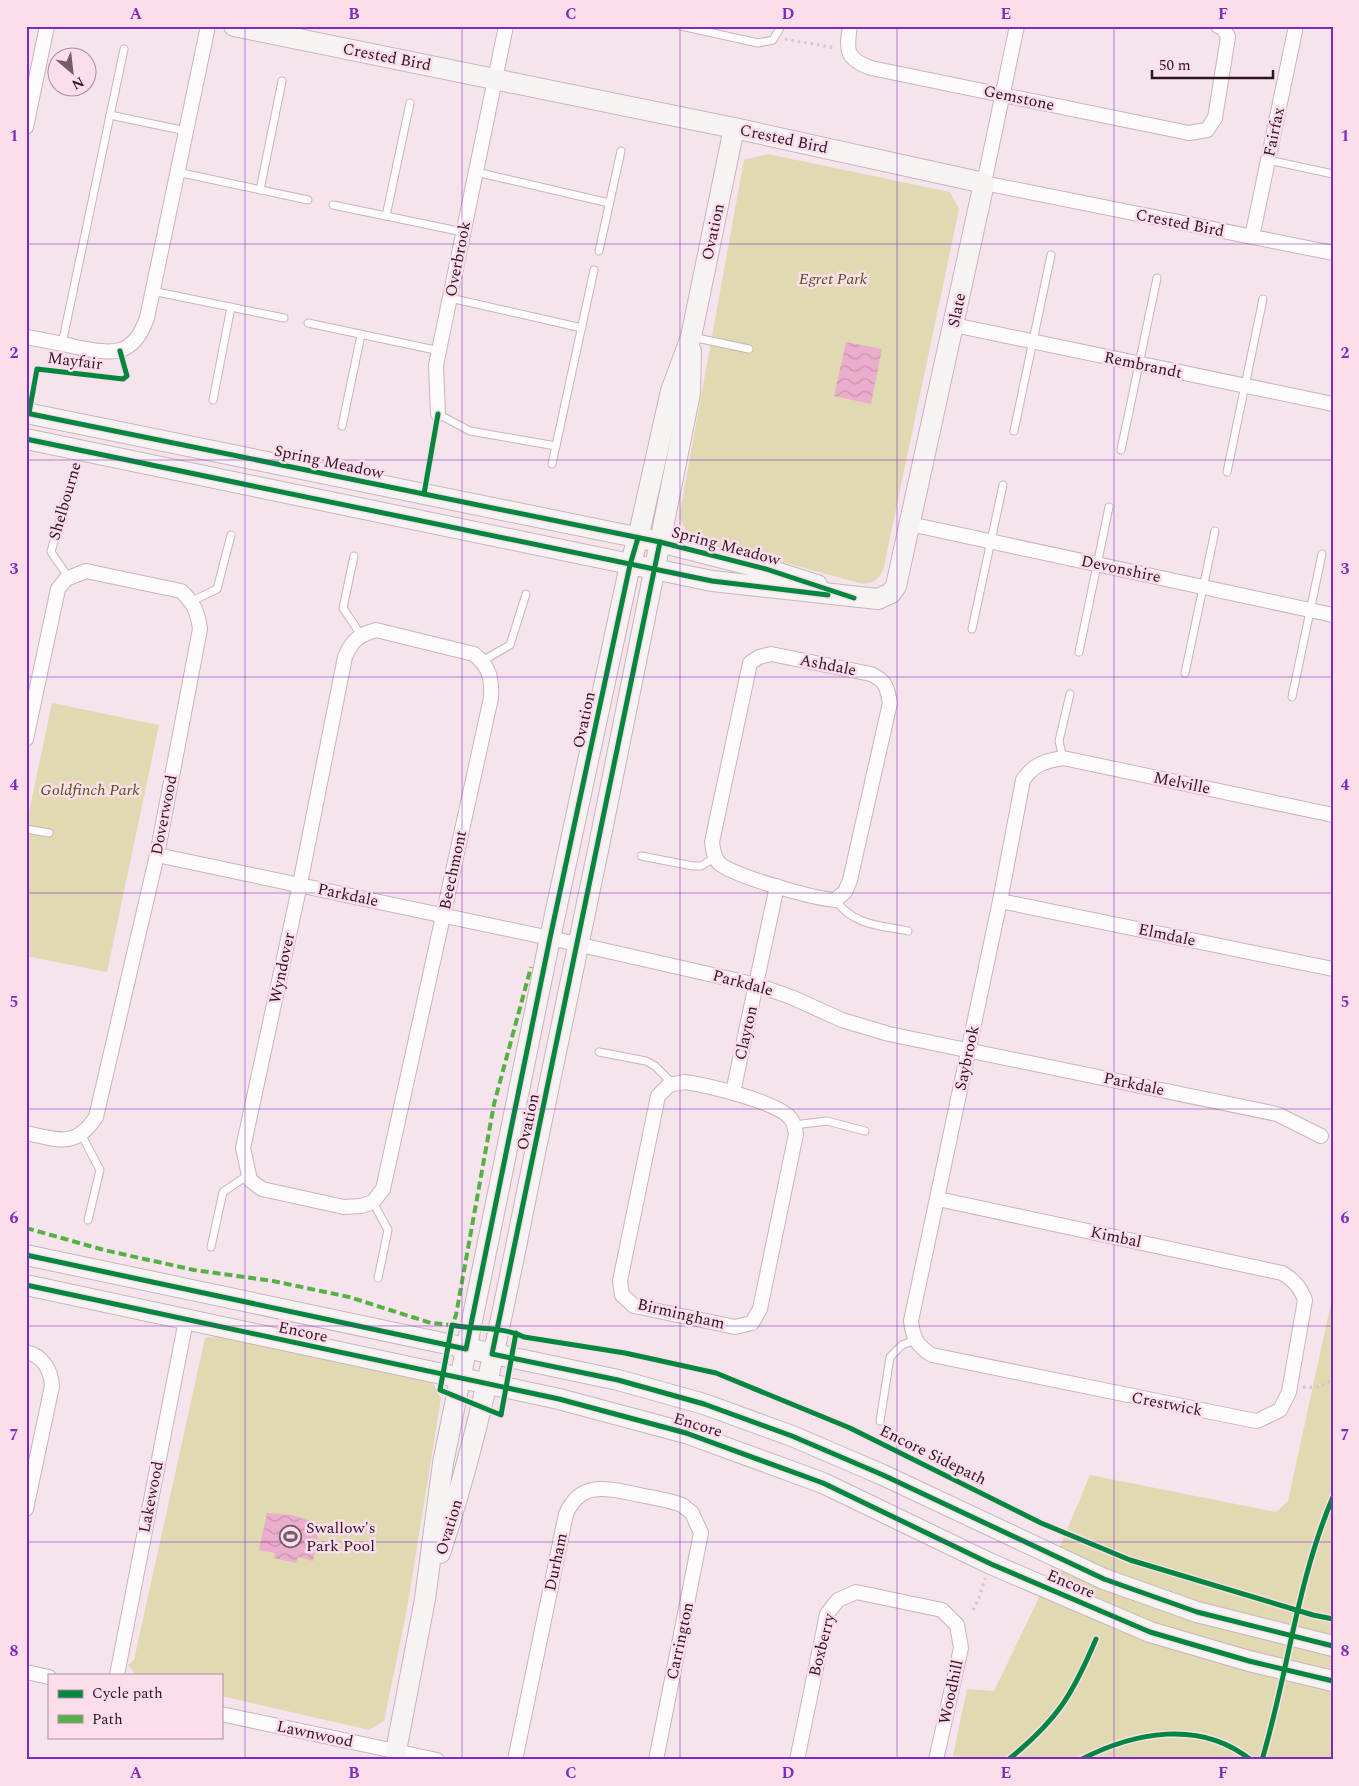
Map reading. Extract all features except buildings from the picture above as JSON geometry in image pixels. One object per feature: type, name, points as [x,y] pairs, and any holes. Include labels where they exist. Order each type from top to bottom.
[{"type":"street","points":[[27,122],[47,26]]},
{"type":"street","name":"Mayfair","points":[[62,344],[105,353],[120,351],[132,344],[141,335],[208,26]]},
{"type":"street","name":"Crested Bird","points":[[234,26],[496,78],[984,183],[1333,253]]},
{"type":"street","name":"Overbrook","points":[[438,414],[436,366],[506,26]]},
{"type":"street","points":[[848,51],[850,26]]},
{"type":"street","name":"Slate","points":[[892,593],[899,575],[1017,26]]},
{"type":"street","name":"Gemstone","points":[[848,51],[858,63],[871,68],[1189,133],[1206,130],[1215,118],[1228,37],[1223,28],[1218,26]]},
{"type":"street","name":"Fairfax","points":[[1252,237],[1296,26]]},
{"type":"street","name":"Ovation","points":[[395,1755],[426,1598],[443,1463],[550,938],[630,565],[638,538],[671,391],[691,337],[734,128]]},
{"type":"street","name":"Rembrandt","points":[[954,325],[1333,404]]},
{"type":"street","points":[[26,337],[62,344]]},
{"type":"street","name":"Ovation","points":[[426,1598],[455,1508],[486,1384],[579,944],[690,393],[691,337]]},
{"type":"street","name":"Spring Meadow","points":[[26,413],[660,542],[766,569],[854,598]]},
{"type":"street","name":"Spring Meadow","points":[[26,439],[712,581],[854,598],[878,599],[892,593]]},
{"type":"street","name":"Devonshire","points":[[910,524],[1333,615]]},
{"type":"street","points":[[26,740],[58,589],[72,576],[86,571],[181,591],[192,601]]},
{"type":"street","name":"Doverwood","points":[[76,1136],[87,1131],[96,1117],[157,855],[200,629],[198,616],[192,601]]},
{"type":"street","points":[[356,638],[376,630],[474,654],[482,661]]},
{"type":"street","name":"Wyndover","points":[[248,1175],[243,1148],[300,884],[345,657],[356,638]]},
{"type":"street","name":"Ashdale","points":[[716,857],[712,842],[750,662],[759,656],[771,654],[871,674],[882,679],[890,703],[850,880],[846,892],[835,900]]},
{"type":"street","name":"Beechmont","points":[[367,1204],[383,1189],[490,698],[492,678],[482,661]]},
{"type":"street","name":"Melville","points":[[1032,768],[1046,761],[1063,758],[1333,815]]},
{"type":"street","name":"Saybrook","points":[[918,1344],[911,1321],[1000,901],[1023,780],[1032,768]]},
{"type":"street","name":"Parkdale","points":[[157,855],[579,944],[757,985],[864,1028],[1277,1114],[1320,1136]]},
{"type":"street","points":[[716,857],[718,862],[732,871],[820,899],[835,900]]},
{"type":"street","name":"Clayton","points":[[733,1092],[777,886]]},
{"type":"street","name":"Elmdale","points":[[1000,901],[1333,970]]},
{"type":"street","points":[[673,1084],[685,1082],[705,1084],[733,1092],[784,1112],[794,1125]]},
{"type":"street","name":"Birmingham","points":[[673,1084],[669,1085],[658,1096],[620,1281],[622,1295],[634,1306],[735,1327],[752,1324],[760,1308],[796,1134],[794,1125]]},
{"type":"street","points":[[26,1133],[56,1140],[76,1136]]},
{"type":"street","points":[[248,1175],[250,1180],[262,1190],[344,1207],[367,1204]]},
{"type":"street","name":"Kimbal","points":[[938,1199],[1273,1270],[1293,1280]]},
{"type":"street","name":"Encore","points":[[26,1255],[618,1380],[704,1404],[792,1436],[883,1475],[1104,1579],[1197,1612],[1333,1646]]},
{"type":"street","name":"Crestwick","points":[[918,1344],[932,1355],[947,1359],[1257,1421],[1280,1410],[1286,1401],[1305,1300],[1301,1289],[1293,1280]]},
{"type":"street","name":"Encore","points":[[26,1285],[559,1399],[632,1418],[740,1451],[823,1483],[990,1563],[1150,1632],[1249,1661],[1333,1681]]},
{"type":"street","name":"Lakewood","points":[[116,1674],[186,1320]]},
{"type":"street","points":[[26,1509],[52,1386],[49,1370],[30,1353]]},
{"type":"street","name":"Durham","points":[[515,1760],[566,1514],[573,1502],[585,1492],[608,1488],[676,1503],[689,1510],[698,1522]]},
{"type":"street","name":"Carrington","points":[[656,1760],[701,1542],[698,1522]]},
{"type":"street","name":"Boxberry","points":[[797,1760],[827,1614],[838,1600],[851,1593],[863,1593],[942,1610],[957,1625]]},
{"type":"street","name":"Woodhill","points":[[936,1760],[961,1648],[957,1625]]},
{"type":"street","points":[[26,1672],[48,1677]]},
{"type":"street","name":"Lawnwood","points":[[222,1714],[395,1755],[437,1760]]},
{"type":"lane","points":[[681,26],[758,43],[769,42],[776,37],[781,26]]},
{"type":"lane","points":[[62,344],[124,49]]},
{"type":"lane","points":[[260,190],[282,81]]},
{"type":"lane","points":[[386,216],[410,103]]},
{"type":"lane","points":[[110,115],[186,132]]},
{"type":"lane","points":[[599,251],[620,151]]},
{"type":"lane","points":[[1268,160],[1333,174]]},
{"type":"lane","points":[[177,172],[308,200]]},
{"type":"lane","points":[[476,172],[609,203]]},
{"type":"lane","points":[[333,205],[463,232]]},
{"type":"lane","points":[[1014,431],[1051,256]]},
{"type":"lane","points":[[552,464],[594,270]]},
{"type":"lane","points":[[1121,450],[1157,278]]},
{"type":"lane","points":[[152,290],[284,318]]},
{"type":"lane","points":[[450,298],[582,328]]},
{"type":"lane","points":[[1227,472],[1263,299]]},
{"type":"lane","points":[[213,400],[231,307]]},
{"type":"lane","points":[[308,323],[440,351]]},
{"type":"lane","points":[[342,426],[361,335]]},
{"type":"lane","points":[[691,337],[749,349]]},
{"type":"lane","points":[[438,414],[470,431],[556,446]]},
{"type":"lane","points":[[972,629],[1002,485]]},
{"type":"lane","name":"Shelbourne","points":[[65,500],[52,552],[72,576]]},
{"type":"lane","points":[[1079,652],[1109,508]]},
{"type":"lane","points":[[1185,673],[1214,531]]},
{"type":"lane","points":[[192,601],[217,589],[231,535]]},
{"type":"lane","points":[[1292,697],[1322,554]]},
{"type":"lane","points":[[354,556],[344,608],[356,638]]},
{"type":"lane","points":[[482,661],[510,645],[526,594]]},
{"type":"lane","points":[[1063,758],[1059,741],[1070,694]]},
{"type":"lane","points":[[26,829],[49,833]]},
{"type":"lane","points":[[641,856],[694,866],[701,866],[716,857]]},
{"type":"lane","points":[[835,900],[844,911],[854,918],[867,923],[908,930]]},
{"type":"lane","points":[[599,1052],[646,1061],[655,1066],[673,1084]]},
{"type":"lane","points":[[794,1125],[827,1121],[866,1131]]},
{"type":"lane","points":[[76,1136],[100,1170],[88,1220]]},
{"type":"lane","points":[[211,1247],[223,1192],[248,1175]]},
{"type":"lane","points":[[367,1204],[388,1230],[378,1278]]},
{"type":"lane","points":[[880,1421],[890,1357],[902,1345],[918,1344]]},
{"type":"path","points":[[776,37],[848,51]]},
{"type":"path","points":[[1290,1385],[1314,1388],[1325,1386],[1333,1378]]},
{"type":"path","points":[[972,1610],[979,1598],[990,1563]]},
{"type":"green space","name":"Egret Park","points":[[768,154],[950,192],[959,209],[883,571],[877,579],[870,583],[863,584],[690,537],[679,518],[744,160]]},
{"type":"green space","name":"Goldfinch Park","points":[[52,703],[159,725],[107,972],[26,956],[26,826]]},
{"type":"green space","points":[[1333,1294],[1333,1760],[952,1760],[967,1689],[994,1691],[1036,1604],[1090,1475],[1276,1512],[1288,1501]]},
{"type":"green space","points":[[216,1336],[432,1382],[441,1398],[407,1609],[384,1721],[369,1730],[222,1696],[222,1674],[135,1674],[128,1665],[134,1660],[205,1338]]},
{"type":"water","points":[[846,342],[882,349],[871,404],[834,396]]},
{"type":"water","name":"Swallow's Park Pool","points":[[267,1513],[292,1515],[320,1524],[313,1561],[298,1557],[296,1563],[274,1558],[275,1553],[259,1550]]},
{"type":"marked path","points":[[26,1228],[104,1250],[194,1270],[273,1281],[349,1297],[431,1323],[452,1325],[456,1315],[494,1104],[531,967]]},
{"type":"cycle path","points":[[29,413],[37,369],[123,379],[127,376],[120,351]]},
{"type":"cycle path","points":[[26,413],[660,542],[766,569],[854,598]]},
{"type":"cycle path","points":[[424,494],[438,414]]},
{"type":"cycle path","points":[[26,439],[712,581],[828,595]]},
{"type":"cycle path","points":[[26,1255],[466,1349],[550,938],[630,565],[638,538]]},
{"type":"cycle path","points":[[660,542],[492,1354],[618,1380],[704,1404],[792,1436],[883,1475],[1104,1579],[1197,1612],[1333,1646]]},
{"type":"cycle path","points":[[26,1285],[559,1399],[686,1433],[823,1483],[991,1564],[1150,1632],[1249,1661],[1333,1681]]},
{"type":"cycle path","name":"Encore Sidepath","points":[[516,1333],[501,1415],[440,1390],[452,1325],[507,1331],[516,1334],[524,1337],[625,1353],[716,1373],[850,1428],[1041,1523],[1130,1560],[1313,1615],[1333,1619]]},
{"type":"cycle path","points":[[1262,1760],[1310,1561],[1333,1497]]},
{"type":"cycle path","points":[[1008,1760],[1039,1732],[1061,1706],[1071,1692],[1096,1639]]},
{"type":"cycle path","points":[[1080,1760],[1122,1742],[1167,1734],[1189,1735],[1210,1739],[1231,1747],[1251,1760]]},
{"type":"place","name":"Swallow's Park Pool","points":[[290,1537]]}]
